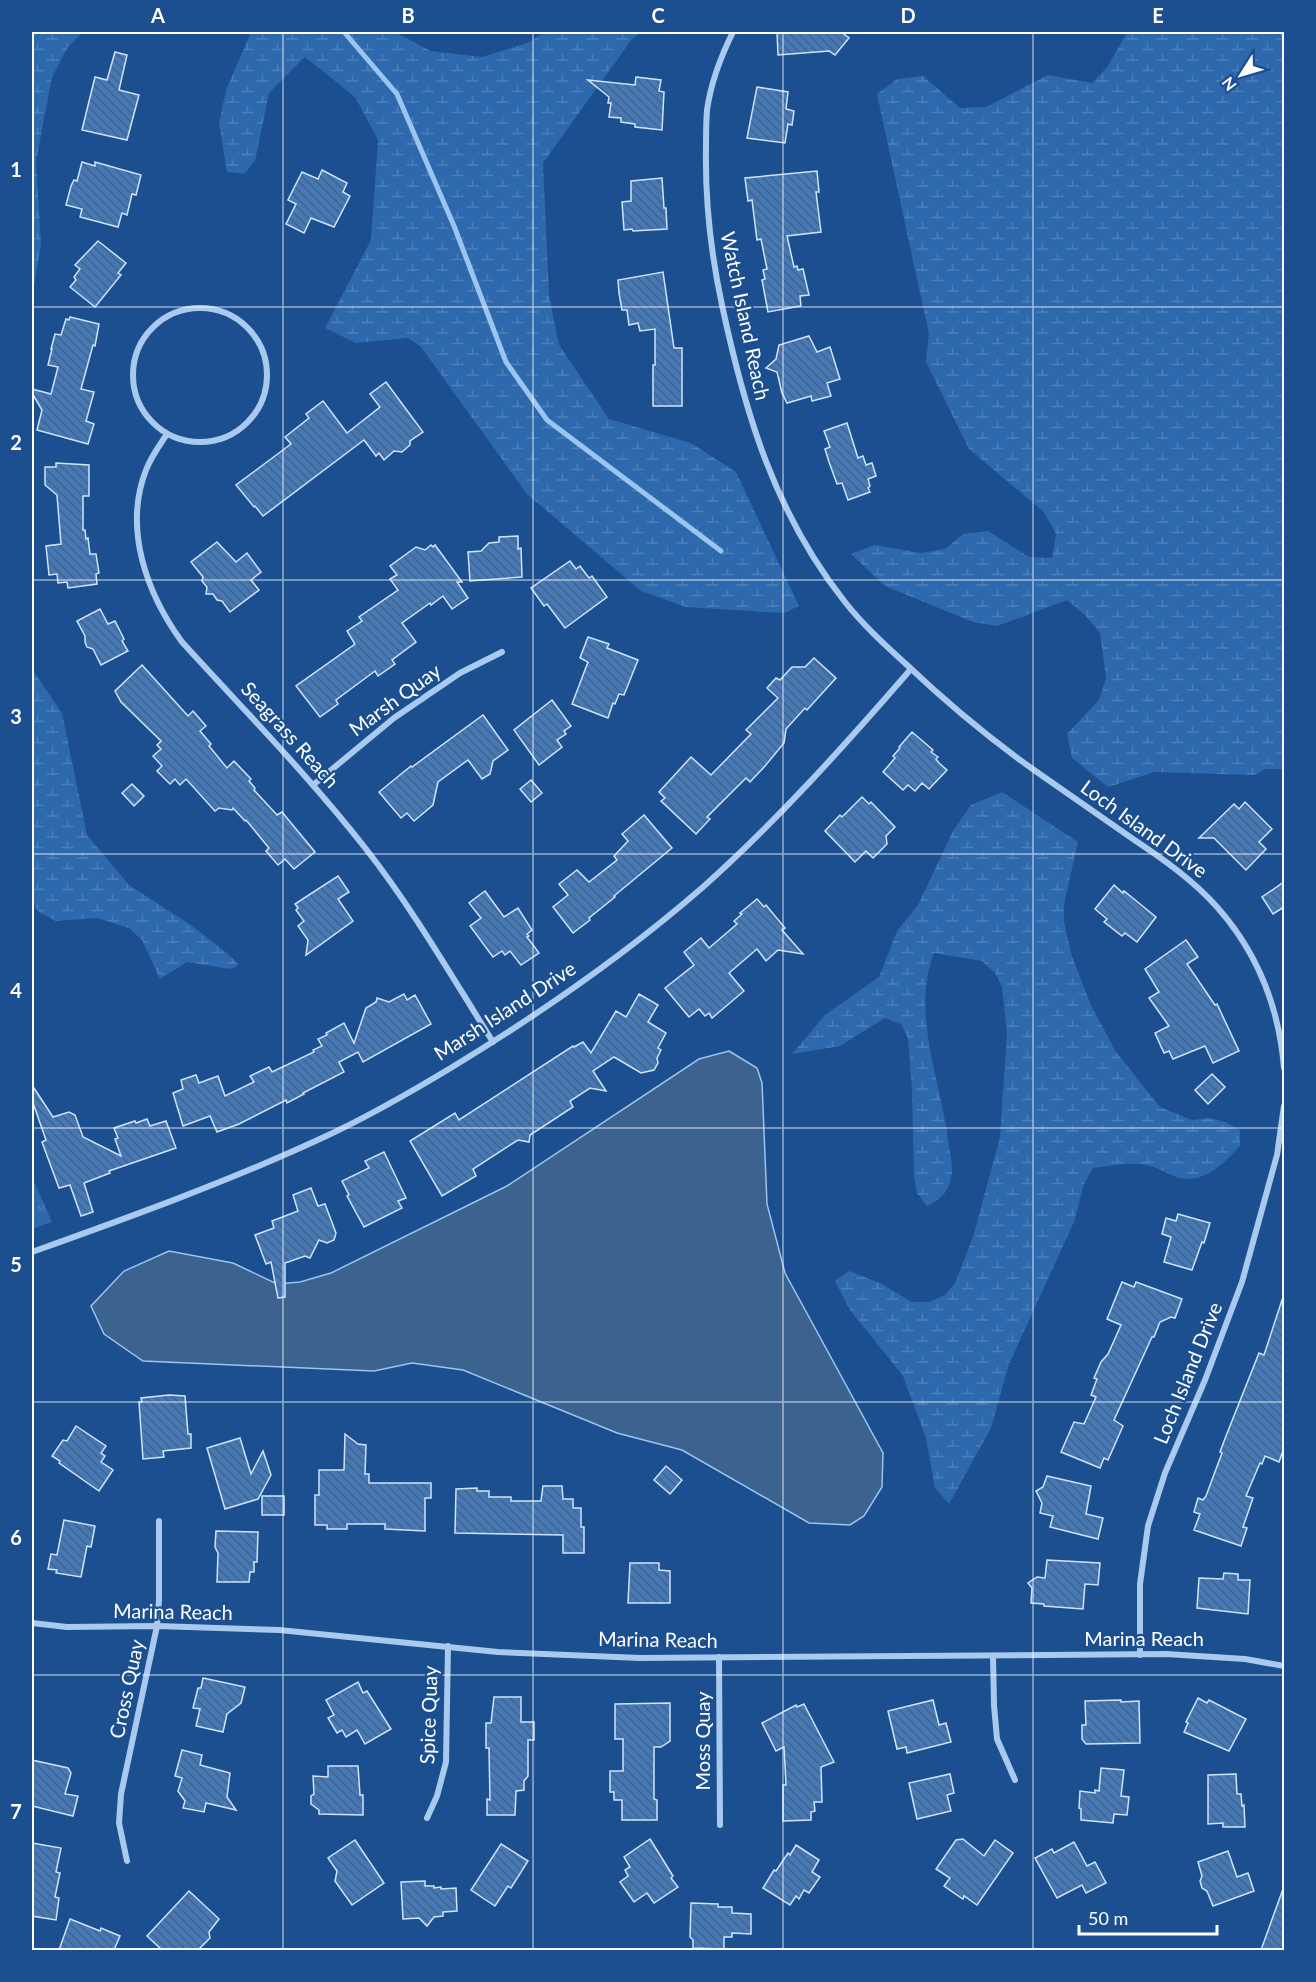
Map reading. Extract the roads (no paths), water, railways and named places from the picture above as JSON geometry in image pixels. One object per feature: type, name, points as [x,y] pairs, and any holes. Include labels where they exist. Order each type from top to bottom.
[{"type":"street","name":"Watch Island Reach","points":[[733,32],[722,54],[707,108],[706,180],[718,289],[748,414],[775,484],[813,558],[845,602],[874,635],[911,669]]},
{"type":"street","points":[[206,307],[229,313],[246,326],[260,343],[267,363],[267,385],[260,406],[248,423],[230,436],[209,442],[188,442],[167,434],[149,420],[137,400],[132,377],[135,354],[145,334],[162,318],[183,309],[206,307]]},
{"type":"street","name":"Seagrass Reach","points":[[167,434],[145,471],[139,495],[138,538],[144,568],[153,594],[166,619],[182,642],[313,784],[367,850],[493,1042]]},
{"type":"street","name":"Marsh Quay","points":[[313,784],[394,718],[460,673],[502,652]]},
{"type":"street","name":"Marsh Island Drive","points":[[32,1252],[210,1187],[324,1137],[404,1096],[493,1042],[578,985],[702,887],[775,818],[851,738],[911,669]]},
{"type":"street","name":"Loch Island Drive","points":[[911,669],[936,693],[996,741],[1169,864],[1199,888],[1217,907],[1251,954],[1270,998],[1283,1046],[1284,1068]]},
{"type":"street","name":"Loch Island Drive","points":[[1140,1655],[1140,1584],[1148,1526],[1165,1473],[1205,1380],[1242,1282],[1277,1155],[1284,1106]]},
{"type":"street","name":"Cross Quay","points":[[127,1861],[120,1823],[121,1794],[157,1626],[159,1521]]},
{"type":"street","name":"Marina Reach","points":[[32,1623],[54,1627],[157,1626],[279,1630],[498,1652],[629,1657],[1140,1655],[1210,1656],[1284,1666]]},
{"type":"street","name":"Spice Quay","points":[[427,1818],[437,1796],[446,1762],[448,1646]]},
{"type":"street","points":[[993,1656],[997,1739],[1015,1780]]},
{"type":"street","name":"Moss Quay","points":[[719,1657],[720,1825]]},
{"type":"waterway","points":[[344,32],[397,94],[454,226],[506,362],[547,420],[721,551]]}]
